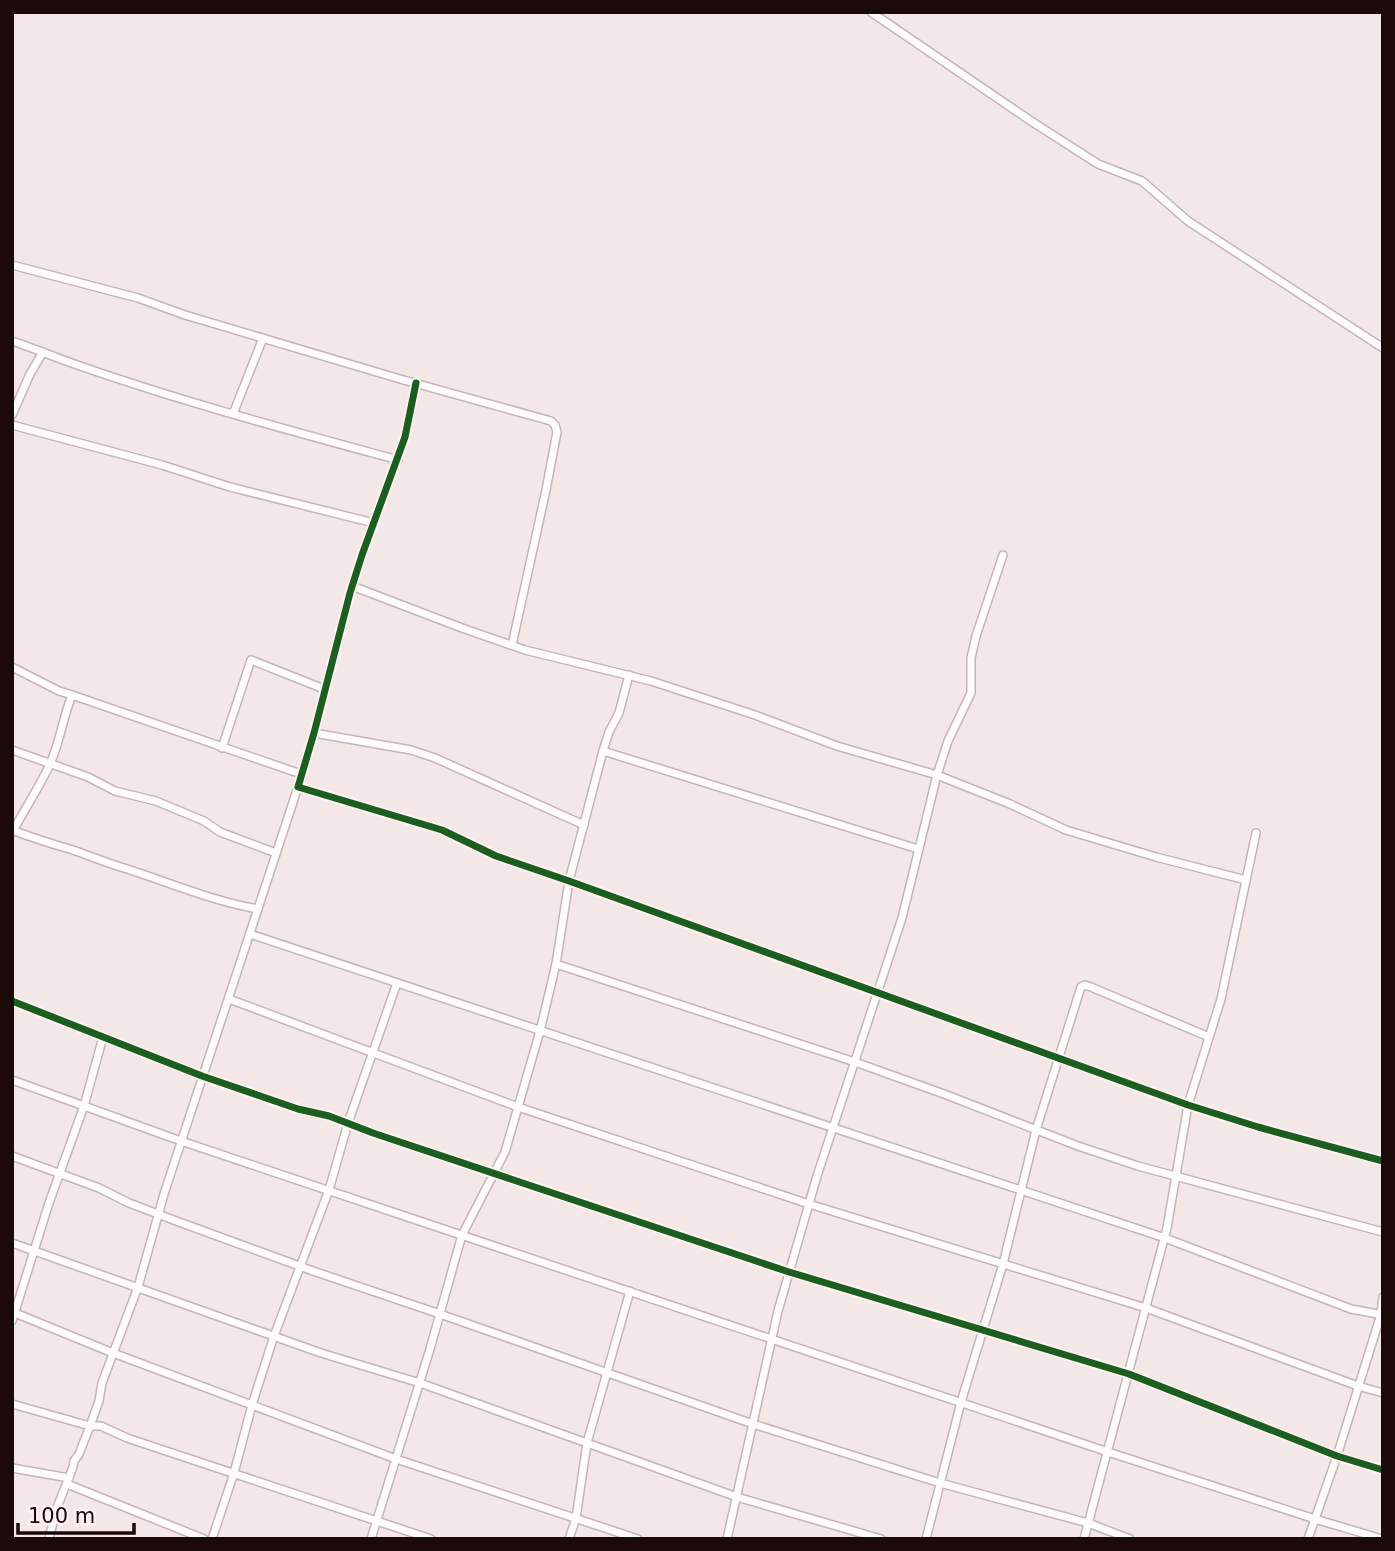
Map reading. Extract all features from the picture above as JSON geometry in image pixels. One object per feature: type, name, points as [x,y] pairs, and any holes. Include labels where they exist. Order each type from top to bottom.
[{"type":"street","points":[[871,12],[1098,164],[1142,181],[1188,221],[1383,348]]},
{"type":"street","points":[[12,265],[138,299],[400,379],[551,421],[557,432],[512,645]]},
{"type":"street","points":[[233,414],[263,338]]},
{"type":"street","points":[[12,341],[83,367],[233,414],[398,460]]},
{"type":"street","points":[[12,415],[43,352]]},
{"type":"street","points":[[49,1539],[56,1510],[90,1426],[102,1383],[138,1287],[181,1140],[298,787],[352,586],[398,460],[416,383]]},
{"type":"street","points":[[12,425],[162,465],[230,487],[374,523]]},
{"type":"street","points":[[727,1539],[771,1338],[789,1272],[902,918],[937,775],[948,741],[971,693],[971,658],[976,636],[1003,555]]},
{"type":"street","points":[[352,586],[512,645],[629,675],[755,715],[837,746],[937,775],[1066,830],[1246,880]]},
{"type":"street","points":[[222,747],[251,660],[324,689]]},
{"type":"street","points":[[12,667],[59,691],[301,774]]},
{"type":"street","points":[[371,1539],[420,1383],[462,1235],[505,1152],[556,964],[569,881],[603,751],[619,713],[629,675]]},
{"type":"street","points":[[72,695],[50,764],[13,831],[150,878],[258,909]]},
{"type":"street","points":[[314,733],[411,750],[435,758],[584,825]]},
{"type":"street","points":[[12,750],[88,777],[115,791],[156,801],[204,821],[220,832],[276,853]]},
{"type":"street","points":[[603,751],[918,849]]},
{"type":"street","points":[[298,787],[442,830],[496,856],[1188,1105],[1383,1161]]},
{"type":"street","points":[[1084,1539],[1165,1238],[1188,1105],[1221,999],[1256,833]]},
{"type":"street","points":[[250,934],[1165,1238],[1351,1309],[1382,1315]]},
{"type":"street","points":[[556,964],[855,1062],[1138,1166],[1383,1233]]},
{"type":"street","points":[[212,1539],[274,1336],[329,1190],[348,1124],[397,983]]},
{"type":"street","points":[[926,1539],[961,1402],[1003,1264],[1036,1130],[1081,987],[1085,985],[1209,1037]]},
{"type":"street","points":[[229,999],[518,1107],[809,1203],[1146,1308],[1383,1393]]},
{"type":"street","points":[[12,1001],[202,1076],[298,1109],[329,1116],[789,1272],[1129,1374],[1337,1456],[1383,1470]]},
{"type":"street","points":[[12,1321],[59,1173],[84,1106],[103,1037]]},
{"type":"street","points":[[12,1080],[462,1235],[1108,1451],[1382,1539]]},
{"type":"street","points":[[12,1156],[299,1266],[753,1424],[940,1483],[1088,1523],[1130,1539]]},
{"type":"street","points":[[12,1243],[321,1353],[420,1383],[737,1497],[881,1539]]},
{"type":"street","points":[[569,1539],[576,1518],[587,1443],[631,1291]]},
{"type":"street","points":[[1308,1539],[1382,1315],[1383,1297]]},
{"type":"street","points":[[15,1313],[113,1353],[396,1459],[638,1539]]},
{"type":"street","points":[[12,1404],[90,1426],[102,1426],[127,1438],[431,1539]]},
{"type":"street","points":[[12,1468],[68,1481],[204,1539]]},
{"type":"cycle path","points":[[416,383],[405,437],[350,593],[298,787],[442,830],[496,856],[1188,1105],[1383,1161]]},
{"type":"cycle path","points":[[12,1001],[202,1076],[298,1109],[329,1116],[789,1272],[1129,1374],[1337,1456],[1383,1470]]}]
